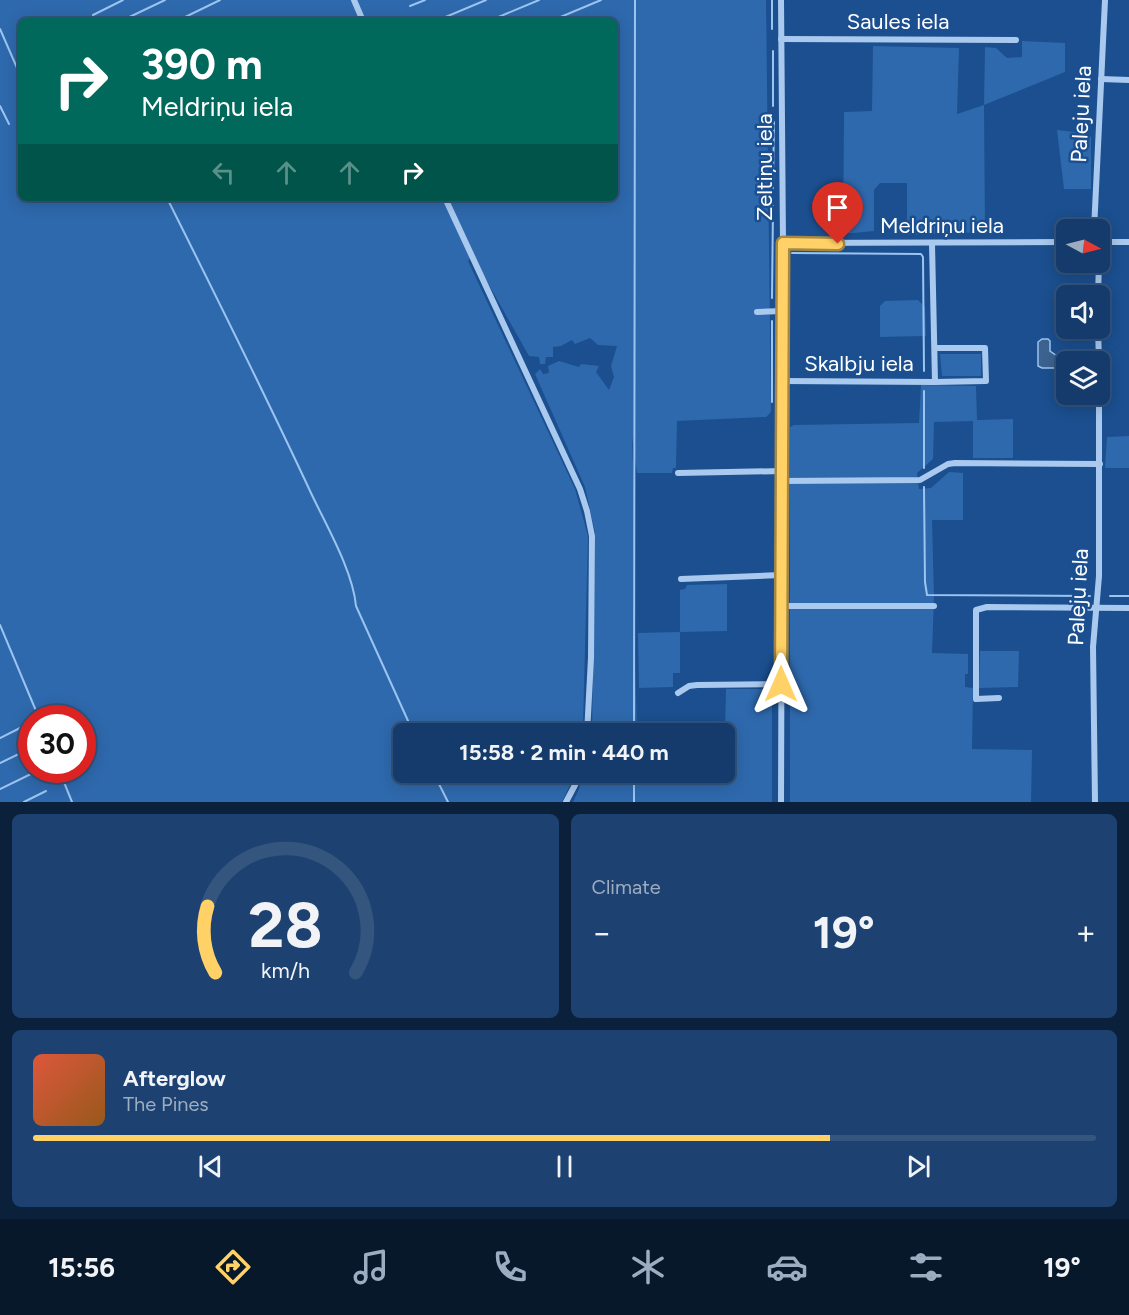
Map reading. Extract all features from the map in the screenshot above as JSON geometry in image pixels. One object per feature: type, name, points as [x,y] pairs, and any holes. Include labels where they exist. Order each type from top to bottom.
[{"type":"street","points":[[354,0],[362,18]]},
{"type":"street","name":"Zeltiņu iela","points":[[781,0],[783,243],[781,802]]},
{"type":"street","name":"Paleju iela","points":[[1095,219],[1105,0]]},
{"type":"street","name":"Saules iela","points":[[781,39],[1016,40]]},
{"type":"street","points":[[1101,79],[1129,80]]},
{"type":"street","points":[[446,201],[580,489],[587,511],[592,536],[591,658],[588,723]]},
{"type":"street","name":"Meldriņu iela","points":[[783,243],[1056,242]]},
{"type":"street","points":[[1110,242],[1129,242]]},
{"type":"street","name":"Skalbju iela","points":[[932,244],[935,382]]},
{"type":"street","points":[[757,312],[782,311]]},
{"type":"street","name":"Skalbju iela","points":[[782,381],[986,381],[985,348],[935,348]]},
{"type":"street","name":"Paleju iela","points":[[1095,802],[1093,647],[1100,576],[1099,405]]},
{"type":"street","points":[[782,481],[920,480],[948,464],[955,463],[1100,464]]},
{"type":"street","points":[[678,473],[782,471]]},
{"type":"street","points":[[681,579],[781,575]]},
{"type":"street","points":[[781,606],[934,606]]},
{"type":"street","points":[[999,698],[976,699],[976,610],[987,607],[1129,608]]},
{"type":"street","points":[[678,693],[689,686],[697,685],[781,684]]},
{"type":"street","points":[[566,802],[575,783]]},
{"type":"shaded area","points":[[0,0],[766,0],[771,412],[766,417],[677,421],[676,468],[673,468],[672,473],[637,473],[632,437],[637,723],[592,723],[595,532],[585,487],[535,374],[540,369],[543,374],[549,373],[548,366],[559,361],[579,367],[581,364],[599,366],[596,372],[609,390],[614,377],[611,366],[617,346],[598,345],[590,338],[575,344],[572,340],[561,346],[553,347],[553,357],[546,357],[545,364],[540,364],[539,357],[529,356],[472,255],[468,261],[575,489],[588,536],[583,723],[393,723],[393,783],[570,783],[562,802],[0,802]]},
{"type":"shaded area","points":[[1022,41],[1065,43],[1065,72],[984,105],[985,47],[996,48],[1007,58],[1022,57]]},
{"type":"shaded area","points":[[873,46],[959,48],[957,114],[984,105],[985,232],[907,235],[907,183],[880,183],[874,190],[874,231],[843,234],[844,112],[872,111]]},
{"type":"shaded area","points":[[1057,130],[1083,133],[1091,137],[1091,189],[1064,189]]},
{"type":"shaded area","points":[[918,300],[925,307],[926,336],[880,337],[880,306],[885,301]]},
{"type":"shaded area","points":[[1042,339],[1050,341],[1050,351],[1056,355],[1056,368],[1038,366],[1038,342]]},
{"type":"shaded area","points":[[940,354],[981,354],[981,376],[942,376]]},
{"type":"shaded area","points":[[921,385],[976,386],[977,420],[1013,419],[1013,458],[973,458],[973,421],[934,422],[933,459],[917,473],[919,489],[931,488],[949,472],[963,473],[963,520],[932,520],[934,597],[932,653],[968,654],[968,674],[965,674],[965,687],[973,688],[972,749],[1032,750],[1031,802],[790,802],[790,427],[794,425],[919,423]]},
{"type":"shaded area","points":[[1129,436],[1129,468],[1105,468],[1107,437]]},
{"type":"shaded area","points":[[727,584],[727,631],[680,632],[680,590],[685,589],[687,585]]},
{"type":"shaded area","points":[[680,632],[680,673],[673,673],[673,687],[639,688],[638,633]]},
{"type":"shaded area","points":[[980,651],[1019,651],[1018,687],[979,688]]},
{"type":"shaded area","points":[[726,689],[767,689],[772,693],[772,802],[573,802],[580,783],[735,783],[735,723],[725,723]]},
{"type":"waterway","points":[[93,15],[123,0]]},
{"type":"waterway","points":[[127,18],[165,0]]},
{"type":"waterway","points":[[183,18],[220,0]]},
{"type":"waterway","points":[[410,6],[425,0]]},
{"type":"waterway","points":[[443,18],[486,0]]},
{"type":"waterway","points":[[496,18],[539,0]]},
{"type":"waterway","points":[[558,18],[601,0]]},
{"type":"waterway","points":[[634,723],[635,0]]},
{"type":"waterway","points":[[772,0],[772,29]]},
{"type":"waterway","points":[[0,29],[18,70]]},
{"type":"waterway","points":[[773,51],[773,106]]},
{"type":"waterway","points":[[0,106],[9,124]]},
{"type":"waterway","points":[[773,188],[774,122]]},
{"type":"waterway","points":[[168,201],[338,548],[350,578],[356,606],[409,723]]},
{"type":"waterway","points":[[772,298],[773,206]]},
{"type":"waterway","points":[[792,253],[921,254],[923,257],[924,371]]},
{"type":"waterway","points":[[772,321],[772,402]]},
{"type":"waterway","points":[[924,391],[924,468]]},
{"type":"waterway","points":[[924,487],[927,595],[1090,596]]},
{"type":"waterway","points":[[1110,596],[1129,596]]},
{"type":"waterway","points":[[0,625],[34,705]]},
{"type":"waterway","points":[[0,738],[18,729]]},
{"type":"waterway","points":[[0,763],[18,754]]},
{"type":"waterway","points":[[0,789],[18,780]]},
{"type":"waterway","points":[[64,783],[72,802]]},
{"type":"waterway","points":[[438,783],[448,802]]},
{"type":"waterway","points":[[634,783],[634,802]]},
{"type":"waterway","points":[[24,802],[46,791]]},
{"type":"route","points":[[781,684],[783,243],[838,244]]}]
